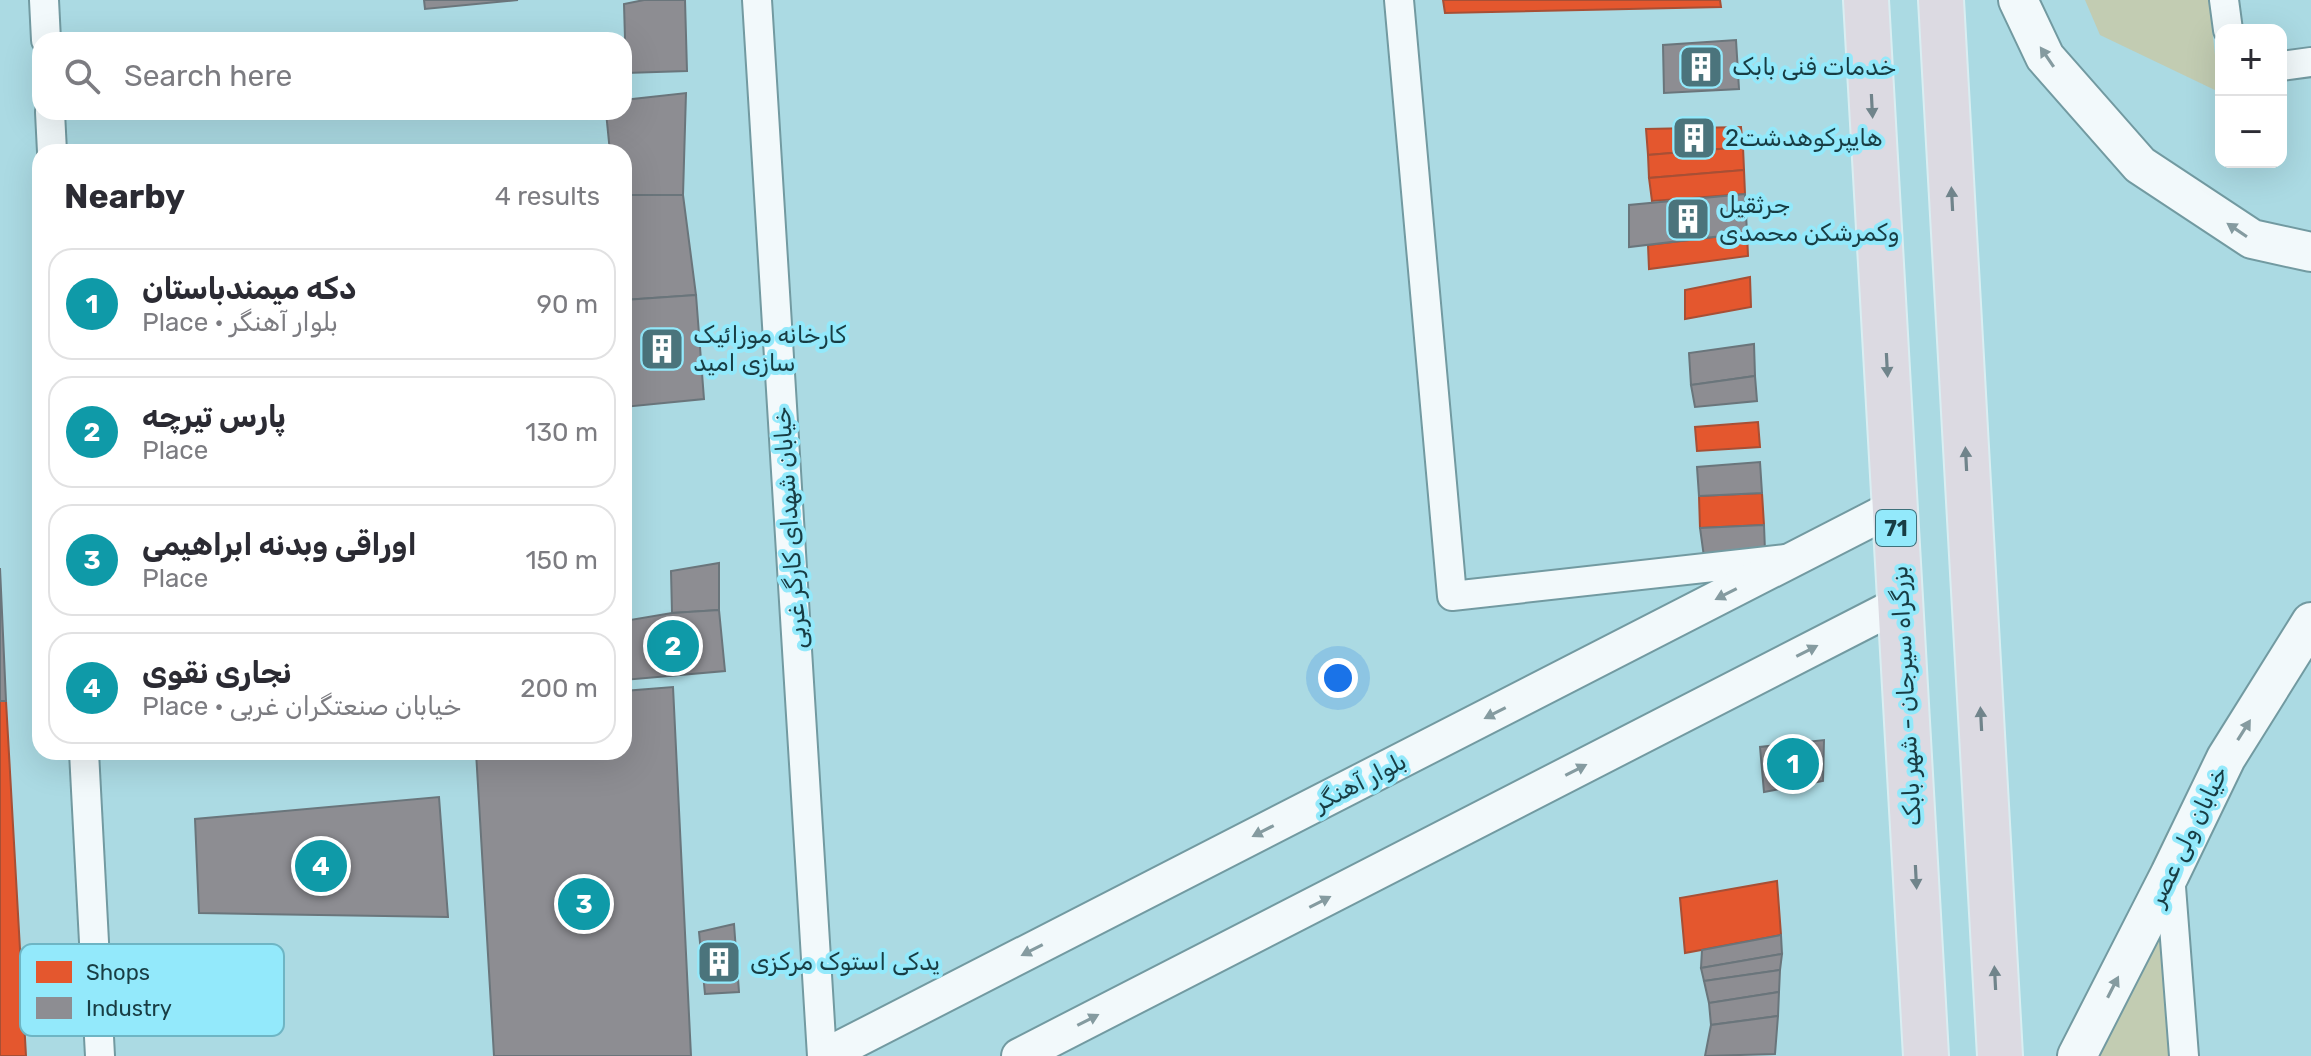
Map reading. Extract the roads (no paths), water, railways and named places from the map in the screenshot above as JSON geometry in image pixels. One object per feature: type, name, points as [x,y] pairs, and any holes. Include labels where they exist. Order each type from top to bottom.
[{"type":"highway","name":"بزرگراه سیرجان - شهر بابک","points":[[1866,0],[1926,1056]]},
{"type":"highway","points":[[1941,0],[2000,1056]]},
{"type":"main road","points":[[2018,0],[2045,57],[2140,165],[2252,239],[2311,252]]},
{"type":"main road","name":"خیابان ولی عصر","points":[[2077,1056],[2226,758],[2311,622]]},
{"type":"street","points":[[44,0],[46,32]]},
{"type":"street","name":"خیابان شهدای کارگر غربی","points":[[757,0],[824,1056]]},
{"type":"street","points":[[1399,0],[1452,596],[1797,557]]},
{"type":"street","points":[[2224,0],[2227,24]]},
{"type":"street","points":[[2287,65],[2311,62]]},
{"type":"street","points":[[50,120],[52,144]]},
{"type":"street","name":"بلوار آهنگر","points":[[824,1056],[1895,507]]},
{"type":"street","points":[[1019,1056],[1901,603]]},
{"type":"street","points":[[84,760],[94,944]]},
{"type":"street","points":[[2170,874],[2184,1056]]},
{"type":"street","points":[[99,1036],[100,1056]]},
{"type":"place","name":"خدمات فنی بابک","points":[[1701,67]]},
{"type":"place","name":"هایپرکوهدشت2","points":[[1694,138]]},
{"type":"place","name":"جرثقیل وکمرشکن محمدی","points":[[1688,219]]},
{"type":"place","name":"کارخانه موزائیک سازی امید","points":[[662,349]]},
{"type":"place","name":"پارس تیرچه","points":[[673,646]]},
{"type":"place","name":"دکه میمندباستان","points":[[1793,764]]},
{"type":"place","name":"نجاری نقوی","points":[[321,866]]},
{"type":"place","name":"اوراقی وبدنه ابراهیمی","points":[[584,904]]},
{"type":"place","name":"یدکی استوک مرکزی","points":[[719,962]]}]
